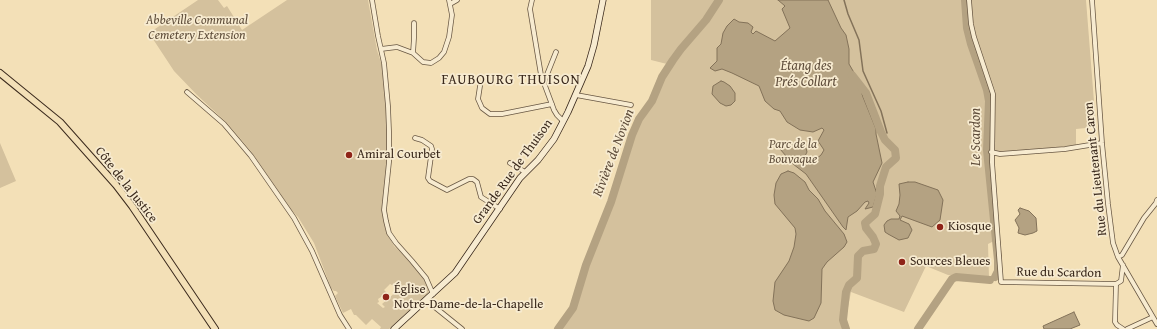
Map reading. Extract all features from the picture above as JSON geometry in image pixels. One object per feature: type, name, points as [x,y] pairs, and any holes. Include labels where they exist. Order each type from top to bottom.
[{"type":"main road","name":"Côte de la Justice","points":[[0,73],[60,122],[116,185],[132,206],[215,329]]},
{"type":"street","points":[[372,0],[384,63],[389,131],[389,162],[384,210],[386,221],[389,233],[426,278],[433,294]]},
{"type":"street","points":[[381,49],[397,47],[413,53],[424,62],[431,62],[439,58],[444,52],[449,37],[452,15],[450,2],[457,0]]},
{"type":"street","points":[[532,0],[530,9],[541,75],[557,115],[563,121]]},
{"type":"street","name":"Grande Rue de Thuison","points":[[394,329],[456,273],[526,172],[547,148],[576,95],[588,66],[603,0]]},
{"type":"street","points":[[969,0],[971,24],[974,37],[993,94],[991,152],[1000,154],[1065,149],[1102,143]]},
{"type":"street","name":"Rue du Lieutenant Caron","points":[[1092,0],[1102,143],[1113,244],[1118,257],[1157,324]]},
{"type":"street","points":[[413,53],[414,22]]},
{"type":"street","points":[[544,82],[556,52]]},
{"type":"street","points":[[480,86],[478,99],[482,108],[490,114],[502,114],[552,104]]},
{"type":"street","points":[[187,92],[224,124],[251,156],[294,218],[312,251],[340,315],[349,329]]},
{"type":"street","points":[[576,95],[631,105]]},
{"type":"street","points":[[416,138],[431,146],[432,149],[428,178],[430,181],[444,190],[447,190],[473,179],[477,182],[481,197],[500,208]]},
{"type":"street","name":"Rue du Scardon","points":[[991,152],[1001,282],[1116,284]]},
{"type":"street","points":[[510,163],[526,172]]},
{"type":"street","points":[[1118,257],[1122,255],[1157,200]]},
{"type":"street","points":[[1121,281],[1123,264]]},
{"type":"street","points":[[1123,329],[1117,326],[1115,322],[1116,284],[1121,281],[1131,280]]},
{"type":"street","points":[[426,300],[462,329]]},
{"type":"street","points":[[1127,329],[1153,317]]},
{"type":"green space","name":"Abbeville Communal Cemetery Extension","points":[[198,0],[218,0],[224,8],[227,6],[242,30],[287,0],[368,0],[377,50],[384,72],[389,137],[385,225],[394,246],[407,258],[423,277],[429,290],[427,295],[389,329],[380,329],[381,327],[372,319],[366,325],[356,315],[354,315],[351,309],[343,313],[335,296],[338,293],[331,288],[314,243],[298,217],[291,210],[250,150],[227,123],[174,71],[149,33]],"holes":[[[390,284],[396,287],[397,291],[382,304],[385,307],[383,308],[377,303],[379,302],[378,299],[387,293],[384,290]]]},
{"type":"green space","name":"Parc de la Bouvaque","points":[[651,0],[1086,0],[1096,127],[1076,129],[1076,145],[990,155],[996,240],[988,244],[989,278],[948,275],[926,266],[904,312],[851,292],[846,318],[849,329],[555,329],[571,306],[584,264],[609,202],[630,134],[650,101],[667,64],[651,60]]},
{"type":"green space","points":[[0,143],[16,181],[0,188]]},
{"type":"water","name":"Étang des Prés Collart","points":[[778,0],[828,0],[841,28],[846,35],[849,49],[849,64],[856,76],[876,129],[882,163],[873,182],[877,194],[873,207],[865,209],[869,203],[868,201],[865,202],[857,211],[848,217],[846,230],[806,174],[793,164],[780,149],[801,140],[805,144],[807,152],[805,156],[807,160],[816,159],[824,150],[818,141],[824,130],[822,128],[813,132],[800,130],[787,122],[780,111],[774,109],[765,101],[759,86],[722,69],[715,71],[710,68],[717,61],[717,48],[721,44],[723,33],[734,19],[739,22],[748,23],[753,27],[751,32],[753,34],[756,31],[775,41],[790,28],[782,9],[785,6]]},
{"type":"water","points":[[721,81],[730,86],[735,93],[735,101],[731,105],[726,106],[720,103],[712,94],[713,86]]},
{"type":"water","points":[[788,171],[794,173],[805,182],[809,190],[818,199],[825,211],[844,234],[847,242],[822,269],[821,303],[814,318],[809,321],[784,315],[775,310],[773,301],[775,282],[789,261],[794,247],[796,234],[795,228],[775,204],[774,195],[776,183],[781,174]]},
{"type":"water","points":[[915,182],[938,190],[943,200],[940,220],[932,227],[902,216],[900,220],[909,224],[912,230],[908,238],[899,240],[885,232],[884,225],[891,219],[899,219],[900,216],[896,211],[899,204],[900,195],[899,184]]},
{"type":"water","points":[[1020,208],[1029,211],[1036,218],[1037,231],[1025,235],[1018,233],[1019,228],[1015,220],[1020,214],[1018,210]]},
{"type":"water","points":[[1074,312],[1080,325],[1070,329],[1044,329],[1043,326]]},
{"type":"waterway","name":"Rivière de Novion","points":[[558,329],[573,308],[586,265],[611,202],[632,135],[639,119],[652,101],[662,77],[673,60],[706,20],[719,0]]},
{"type":"waterway","points":[[844,0],[859,40],[863,71],[881,111],[887,133]]},
{"type":"waterway","name":"Le Scardon","points":[[965,0],[967,28],[987,90],[989,101],[987,150],[998,260],[998,271],[995,277]]},
{"type":"waterway","points":[[846,329],[843,320],[846,292],[849,285],[857,278],[858,256],[863,251],[874,249],[876,244],[866,228],[865,223],[875,214],[880,194],[880,186],[886,167],[896,158],[895,150],[885,140],[881,132],[866,93],[852,75]]},
{"type":"waterway","name":"Le Scardon","points":[[918,329],[952,279],[956,277],[990,280]]},
{"type":"place","name":"Amiral Courbet","points":[[349,155]]},
{"type":"place","name":"Kiosque","points":[[940,227]]},
{"type":"place","name":"Sources Bleues","points":[[902,262]]},
{"type":"place","name":"Église Notre-Dame-de-la-Chapelle","points":[[386,297]]},
{"type":"district","name":"FAUBOURG THUISON","points":[[511,80]]}]
